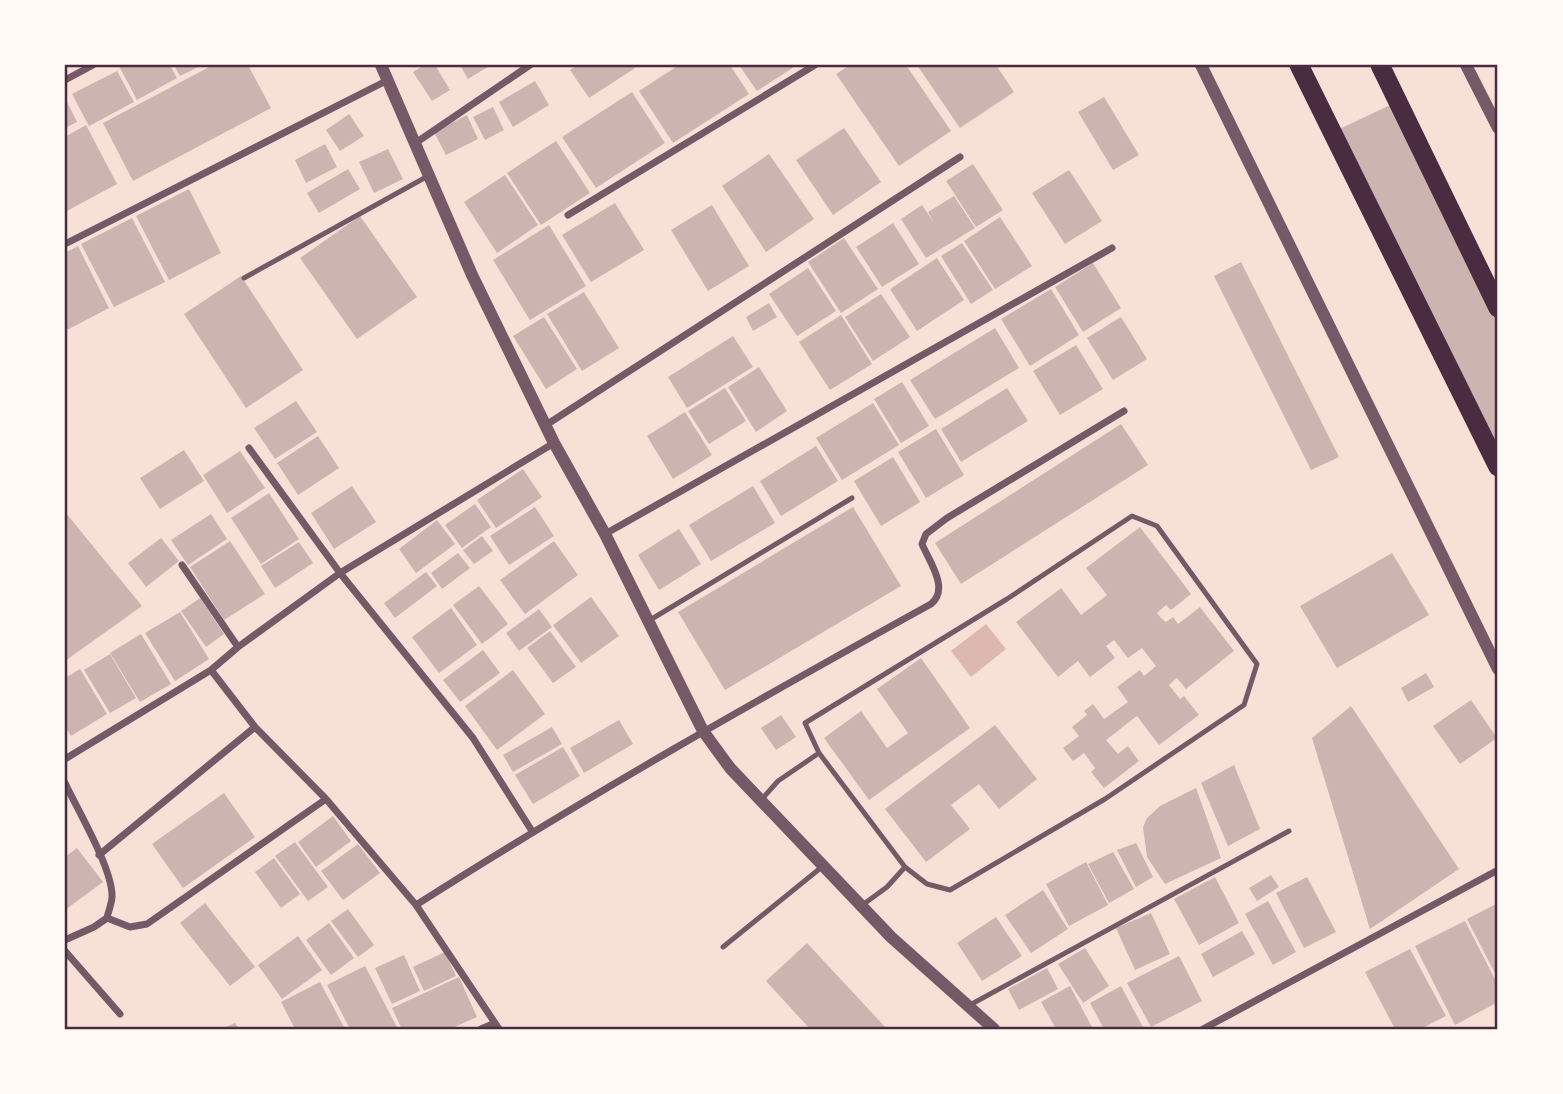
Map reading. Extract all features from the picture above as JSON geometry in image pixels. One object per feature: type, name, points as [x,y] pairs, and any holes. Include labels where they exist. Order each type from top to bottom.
[{"type":"highway","points":[[1299,65],[1498,467]]},
{"type":"highway","points":[[1380,65],[1498,308]]},
{"type":"street","points":[[65,80],[93,65]]},
{"type":"street","points":[[381,65],[472,275],[554,443],[605,534],[703,731],[730,768],[891,937],[994,1029]]},
{"type":"street","points":[[414,144],[530,65]]},
{"type":"street","points":[[568,215],[815,65]]},
{"type":"street","points":[[1201,65],[1498,669]]},
{"type":"street","points":[[1466,65],[1498,128]]},
{"type":"street","points":[[65,244],[388,80]]},
{"type":"street","points":[[546,425],[960,157]]},
{"type":"street","points":[[605,534],[1112,248]]},
{"type":"street","points":[[416,905],[532,831],[936,599],[940,586],[922,544],[926,534],[947,518],[1124,411]]},
{"type":"street","points":[[65,758],[211,670],[238,647],[340,573],[554,443]]},
{"type":"street","points":[[249,448],[340,573],[473,738],[532,831]]},
{"type":"street","points":[[182,565],[238,647]]},
{"type":"street","points":[[211,670],[255,727],[326,799],[416,905],[497,1026],[481,1029]]},
{"type":"street","points":[[99,855],[255,727]]},
{"type":"street","points":[[65,783],[109,878],[112,896],[107,918],[65,940]]},
{"type":"street","points":[[107,918],[130,927],[147,924],[326,799]]},
{"type":"street","points":[[1203,1029],[1498,870]]},
{"type":"street","points":[[65,951],[120,1014]]},
{"type":"lane","points":[[244,278],[428,176]]},
{"type":"lane","points":[[648,622],[852,498]]},
{"type":"lane","points":[[1132,516],[1157,526],[1257,664],[1244,705],[1105,799],[950,890],[927,884],[905,867],[819,753],[805,723],[1007,599],[1132,516]]},
{"type":"lane","points":[[761,800],[778,781],[819,753]]},
{"type":"lane","points":[[968,1006],[1289,831]]},
{"type":"lane","points":[[723,947],[823,866]]},
{"type":"lane","points":[[861,905],[887,887],[905,867]]},
{"type":"shaded area","points":[[986,624],[1006,649],[971,677],[951,651]]},
{"type":"building","points":[[170,65],[177,78],[137,100],[119,66]]},
{"type":"building","points":[[174,65],[202,65],[180,76]]},
{"type":"building","points":[[213,65],[248,65],[271,108],[133,181],[103,123]]},
{"type":"building","points":[[425,65],[435,65],[450,90],[432,101],[413,72]]},
{"type":"building","points":[[460,65],[491,65],[468,79]]},
{"type":"building","points":[[578,65],[633,65],[635,68],[589,98],[570,70]]},
{"type":"building","points":[[679,65],[730,65],[749,94],[673,143],[639,91]]},
{"type":"building","points":[[739,65],[797,65],[757,91]]},
{"type":"building","points":[[850,65],[906,65],[951,131],[899,166],[836,74]]},
{"type":"building","points":[[917,65],[996,65],[1014,92],[960,128]]},
{"type":"building","points":[[117,71],[134,102],[89,126],[72,94]]},
{"type":"building","points":[[535,81],[549,105],[513,127],[499,102]]},
{"type":"building","points":[[632,92],[665,143],[596,188],[562,137]]},
{"type":"building","points":[[1104,97],[1139,155],[1113,170],[1078,112]]},
{"type":"building","points":[[65,98],[77,122],[65,128]]},
{"type":"building","points":[[1401,100],[1498,299],[1498,469],[1333,132]]},
{"type":"building","points":[[493,107],[504,130],[485,140],[473,117]]},
{"type":"building","points":[[349,114],[364,136],[340,151],[326,130]]},
{"type":"building","points":[[467,115],[478,139],[446,155],[434,132]]},
{"type":"building","points":[[86,125],[117,184],[65,212],[65,137]]},
{"type":"building","points":[[844,128],[881,182],[833,215],[796,160]]},
{"type":"building","points":[[556,141],[590,193],[541,225],[507,173]]},
{"type":"building","points":[[325,144],[337,167],[306,183],[295,160]]},
{"type":"building","points":[[388,149],[403,179],[374,193],[359,162]]},
{"type":"building","points":[[769,154],[814,219],[766,252],[722,186]]},
{"type":"building","points":[[973,164],[1003,210],[976,227],[946,181]]},
{"type":"building","points":[[348,169],[360,189],[319,213],[307,193]]},
{"type":"building","points":[[1069,170],[1102,221],[1065,244],[1032,193]]},
{"type":"building","points":[[505,175],[538,225],[497,253],[464,202]]},
{"type":"building","points":[[189,189],[221,253],[169,280],[136,216]]},
{"type":"building","points":[[954,196],[975,228],[926,258],[901,219],[922,205],[934,223],[928,212]]},
{"type":"building","points":[[615,203],[644,250],[591,282],[562,235]]},
{"type":"building","points":[[712,205],[749,266],[708,291],[671,230]]},
{"type":"building","points":[[360,216],[417,297],[357,339],[300,258]]},
{"type":"building","points":[[1000,217],[1032,266],[995,289],[964,241]]},
{"type":"building","points":[[132,218],[165,282],[114,307],[81,244]]},
{"type":"building","points":[[893,223],[919,264],[882,287],[856,247]]},
{"type":"building","points":[[549,225],[586,286],[530,320],[493,260]]},
{"type":"building","points":[[844,238],[878,289],[841,313],[808,262]]},
{"type":"building","points":[[962,243],[993,290],[971,304],[941,256]]},
{"type":"building","points":[[78,246],[109,308],[65,331],[65,253]]},
{"type":"building","points":[[937,258],[964,300],[917,331],[890,289]]},
{"type":"building","points":[[1241,262],[1339,457],[1311,470],[1214,276]]},
{"type":"building","points":[[1093,263],[1121,308],[1083,332],[1055,287]]},
{"type":"building","points":[[808,268],[836,311],[797,336],[769,294]]},
{"type":"building","points":[[241,276],[303,370],[246,408],[184,314]]},
{"type":"building","points":[[1051,289],[1079,335],[1030,366],[1001,319]]},
{"type":"building","points":[[584,292],[619,348],[582,371],[547,314]]},
{"type":"building","points":[[881,294],[910,337],[873,361],[845,317]]},
{"type":"building","points":[[769,303],[777,317],[753,331],[746,317]]},
{"type":"building","points":[[841,315],[872,364],[830,390],[799,342]]},
{"type":"building","points":[[544,317],[577,369],[546,389],[513,336]]},
{"type":"building","points":[[1121,317],[1147,359],[1113,380],[1087,338]]},
{"type":"building","points":[[995,328],[1019,368],[935,419],[910,380]]},
{"type":"building","points":[[733,336],[753,367],[687,408],[668,377]]},
{"type":"building","points":[[1076,345],[1103,389],[1060,415],[1033,371]]},
{"type":"building","points":[[759,367],[787,411],[756,432],[728,387]]},
{"type":"building","points":[[902,382],[929,426],[901,443],[874,399]]},
{"type":"building","points":[[725,388],[746,421],[709,444],[688,411]]},
{"type":"building","points":[[1007,388],[1028,421],[961,462],[941,429]]},
{"type":"building","points":[[296,401],[317,432],[275,459],[254,428]]},
{"type":"building","points":[[873,403],[899,445],[842,480],[816,438]]},
{"type":"building","points":[[685,412],[712,455],[673,479],[647,436]]},
{"type":"building","points":[[1121,424],[1148,465],[961,584],[935,543]]},
{"type":"building","points":[[936,429],[964,475],[926,498],[898,452]]},
{"type":"building","points":[[318,436],[339,468],[298,495],[277,463]]},
{"type":"building","points":[[816,446],[838,481],[781,516],[760,481]]},
{"type":"building","points":[[184,450],[204,481],[160,509],[140,478]]},
{"type":"building","points":[[240,451],[265,488],[227,513],[203,475]]},
{"type":"building","points":[[893,457],[920,502],[881,526],[854,481]]},
{"type":"building","points":[[523,469],[542,497],[496,528],[477,500]]},
{"type":"building","points":[[352,486],[376,522],[334,549],[311,513]]},
{"type":"building","points":[[753,486],[775,523],[711,561],[689,525]]},
{"type":"building","points":[[269,493],[299,539],[261,564],[231,518]]},
{"type":"building","points":[[475,504],[491,527],[462,548],[445,525]]},
{"type":"building","points":[[535,507],[554,536],[509,565],[490,536]]},
{"type":"building","points":[[853,507],[901,586],[725,690],[678,612]]},
{"type":"building","points":[[65,512],[142,606],[65,661]]},
{"type":"building","points":[[211,514],[227,539],[188,565],[171,540]]},
{"type":"building","points":[[437,520],[455,544],[416,573],[399,549]]},
{"type":"building","points":[[1140,527],[1191,594],[1171,610],[1166,605],[1157,613],[1166,622],[1173,617],[1178,624],[1200,607],[1234,651],[1186,689],[1177,678],[1169,685],[1180,699],[1184,696],[1199,715],[1159,745],[1137,716],[1106,740],[1118,754],[1128,746],[1139,761],[1104,788],[1091,772],[1095,768],[1084,753],[1073,761],[1063,748],[1079,736],[1072,727],[1087,715],[1084,711],[1093,704],[1104,719],[1128,702],[1117,687],[1140,670],[1144,676],[1156,666],[1142,648],[1128,658],[1114,640],[1106,646],[1115,658],[1090,677],[1078,661],[1058,677],[1016,622],[1061,588],[1081,615],[1107,595],[1086,568]]},
{"type":"building","points":[[679,529],[701,564],[659,590],[638,555]]},
{"type":"building","points":[[482,536],[493,551],[474,564],[463,550]]},
{"type":"building","points":[[161,538],[179,561],[146,587],[128,563]]},
{"type":"building","points":[[230,541],[265,594],[224,620],[190,567]]},
{"type":"building","points":[[554,541],[578,575],[525,614],[500,580]]},
{"type":"building","points":[[299,542],[313,563],[275,588],[261,566]]},
{"type":"building","points":[[458,553],[470,568],[442,589],[431,573]]},
{"type":"building","points":[[1392,553],[1429,615],[1337,668],[1300,606]]},
{"type":"building","points":[[426,572],[437,586],[395,618],[384,603]]},
{"type":"building","points":[[479,586],[508,624],[482,644],[453,605]]},
{"type":"building","points":[[591,597],[619,636],[581,663],[553,625]]},
{"type":"building","points":[[200,598],[224,634],[206,647],[181,611]]},
{"type":"building","points":[[451,608],[477,645],[439,673],[412,637]]},
{"type":"building","points":[[539,609],[552,627],[519,651],[506,633]]},
{"type":"building","points":[[180,612],[209,659],[175,681],[145,633]]},
{"type":"building","points":[[550,631],[576,667],[553,683],[527,648]]},
{"type":"building","points":[[141,634],[171,684],[140,702],[110,653]]},
{"type":"building","points":[[483,650],[500,673],[460,702],[443,680]]},
{"type":"building","points":[[110,654],[136,698],[110,713],[84,670]]},
{"type":"building","points":[[921,658],[970,728],[869,800],[824,738],[861,711],[887,748],[908,733],[877,689]]},
{"type":"building","points":[[80,669],[107,714],[71,736],[65,726],[65,678]]},
{"type":"building","points":[[513,670],[545,714],[497,750],[465,706]]},
{"type":"building","points":[[1426,673],[1434,687],[1408,702],[1401,688]]},
{"type":"building","points":[[1471,700],[1497,738],[1460,764],[1433,726]]},
{"type":"building","points":[[1351,706],[1459,869],[1370,929],[1312,738]]},
{"type":"building","points":[[781,715],[796,737],[776,750],[761,728]]},
{"type":"building","points":[[619,720],[633,744],[584,773],[570,748]]},
{"type":"building","points":[[995,725],[1037,779],[999,809],[979,784],[951,805],[970,829],[926,862],[885,809]]},
{"type":"building","points":[[552,727],[562,744],[513,772],[503,755]]},
{"type":"building","points":[[563,747],[580,776],[533,804],[515,775]]},
{"type":"building","points":[[1234,765],[1260,829],[1228,846],[1201,783]]},
{"type":"building","points":[[1196,788],[1221,858],[1165,884],[1147,857],[1143,827],[1147,818],[1160,806]]},
{"type":"building","points":[[224,793],[255,837],[183,888],[152,844]]},
{"type":"building","points":[[333,816],[351,841],[316,867],[298,842]]},
{"type":"building","points":[[295,842],[328,887],[308,901],[275,856]]},
{"type":"building","points":[[1136,843],[1153,877],[1136,887],[1117,850]]},
{"type":"building","points":[[358,844],[380,873],[343,900],[321,871]]},
{"type":"building","points":[[77,848],[103,882],[65,910],[65,857]]},
{"type":"building","points":[[1113,852],[1134,889],[1109,903],[1088,864]]},
{"type":"building","points":[[274,858],[300,894],[281,908],[255,872]]},
{"type":"building","points":[[1086,862],[1108,905],[1069,926],[1046,884]]},
{"type":"building","points":[[1271,875],[1279,887],[1257,901],[1249,888]]},
{"type":"building","points":[[1215,877],[1239,923],[1199,945],[1174,899]]},
{"type":"building","points":[[1307,877],[1336,932],[1304,948],[1276,893]]},
{"type":"building","points":[[1043,890],[1068,929],[1031,953],[1005,915]]},
{"type":"building","points":[[1268,901],[1296,952],[1273,965],[1245,914]]},
{"type":"building","points":[[205,903],[255,967],[230,986],[180,923]]},
{"type":"building","points":[[1498,903],[1498,979],[1467,919]]},
{"type":"building","points":[[348,909],[374,945],[358,957],[331,921]]},
{"type":"building","points":[[1151,913],[1170,954],[1135,970],[1116,928]]},
{"type":"building","points":[[996,917],[1022,956],[982,981],[957,943]]},
{"type":"building","points":[[1465,921],[1498,985],[1498,1002],[1455,1025],[1415,946]]},
{"type":"building","points":[[329,923],[354,958],[331,975],[306,940]]},
{"type":"building","points":[[1242,931],[1255,954],[1213,977],[1201,954]]},
{"type":"building","points":[[298,936],[322,970],[282,999],[258,965]]},
{"type":"building","points":[[807,943],[887,1029],[810,1029],[766,981]]},
{"type":"building","points":[[1085,948],[1109,986],[1083,1003],[1058,964]]},
{"type":"building","points":[[1410,949],[1446,1016],[1420,1029],[1395,1029],[1365,972]]},
{"type":"building","points":[[445,952],[456,976],[424,991],[413,967]]},
{"type":"building","points":[[404,955],[420,991],[392,1004],[375,968]]},
{"type":"building","points":[[1179,956],[1202,1001],[1151,1027],[1127,983]]},
{"type":"building","points":[[365,966],[398,1029],[350,1029],[327,985]]},
{"type":"building","points":[[1047,968],[1058,989],[1019,1010],[1008,989]]},
{"type":"building","points":[[459,977],[477,1017],[450,1029],[402,1029],[392,1008]]},
{"type":"building","points":[[320,982],[345,1029],[295,1029],[281,1002]]},
{"type":"building","points":[[1070,986],[1093,1029],[1056,1029],[1041,1002]]},
{"type":"building","points":[[1121,986],[1144,1029],[1104,1029],[1090,1003]]},
{"type":"building","points":[[235,1023],[239,1029],[222,1029]]}]
